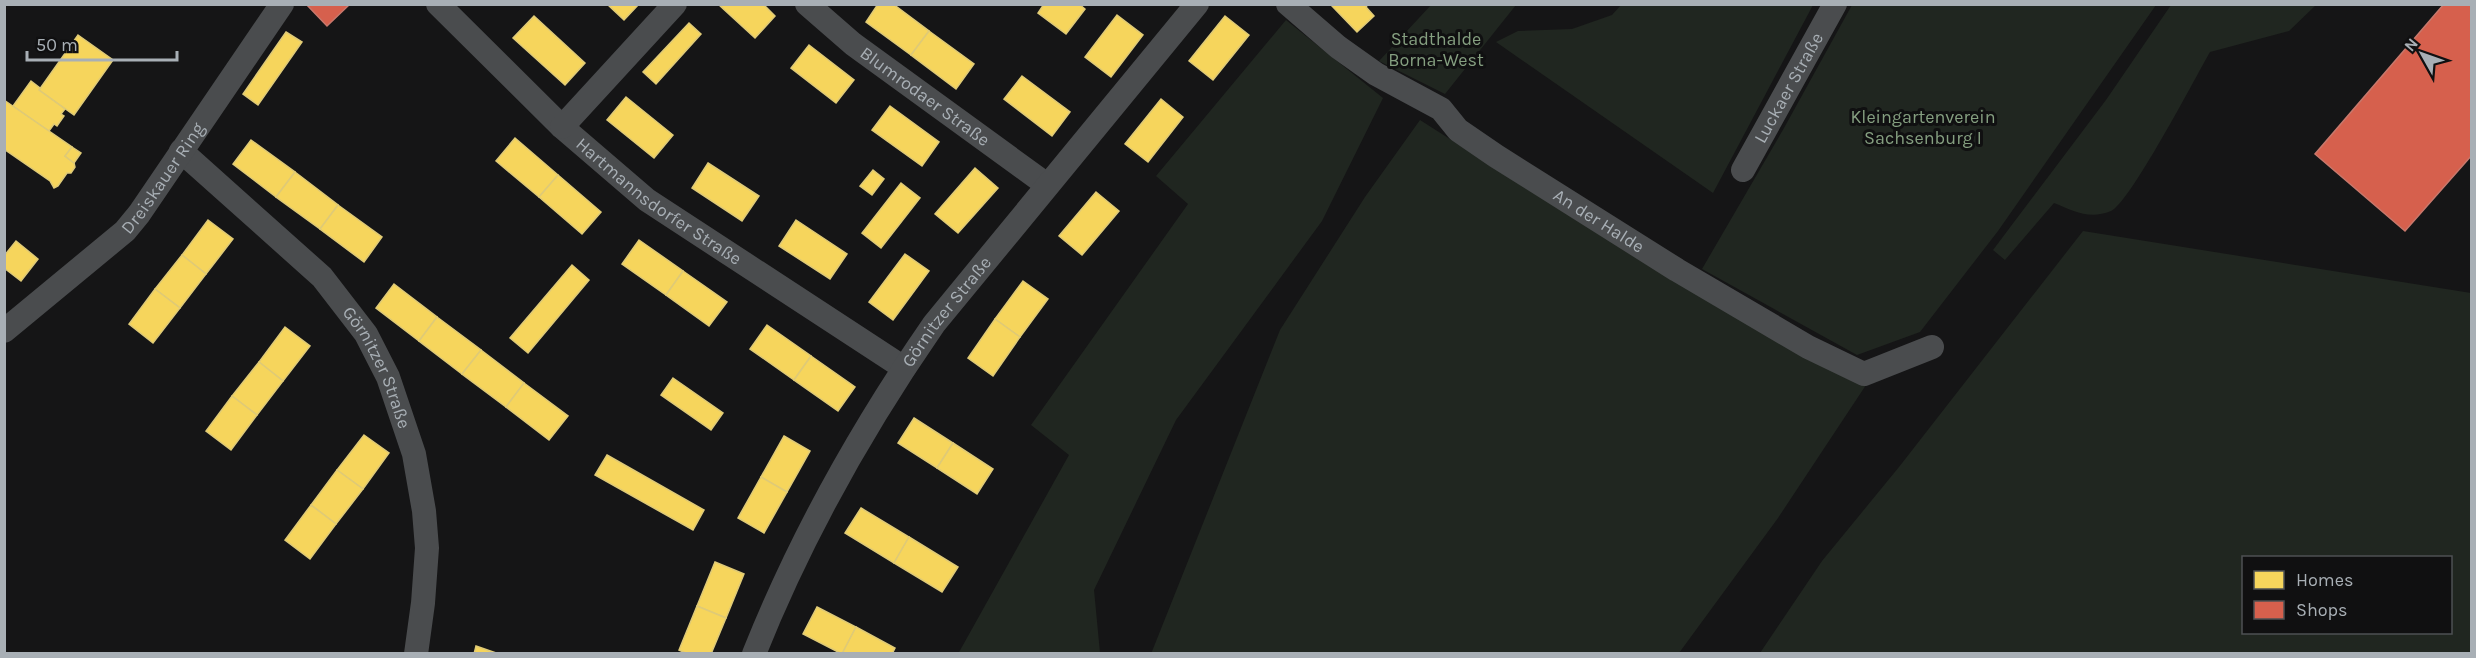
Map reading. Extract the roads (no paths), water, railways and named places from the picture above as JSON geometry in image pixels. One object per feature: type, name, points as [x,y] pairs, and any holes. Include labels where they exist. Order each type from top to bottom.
[{"type":"street","name":"Dreiskauer Ring","points":[[8,324],[124,231],[139,214],[282,4]]},
{"type":"street","name":"Hartmannsdorfer Straße","points":[[438,4],[562,127],[647,200],[904,368]]},
{"type":"street","points":[[562,127],[675,4]]},
{"type":"street","name":"Blumrodaer Straße","points":[[807,4],[853,44],[1047,185]]},
{"type":"street","name":"Görnitzer Straße","points":[[754,654],[779,591],[805,536],[846,460],[904,368],[934,324],[1197,4]]},
{"type":"street","name":"An der Halde","points":[[1288,4],[1338,47],[1376,74],[1441,109],[1458,130],[1496,156],[1677,270],[1808,346],[1864,374],[1932,347]]},
{"type":"street","name":"Luckaer Straße","points":[[1743,170],[1835,4]]},
{"type":"street","name":"Görnitzer Straße","points":[[181,151],[322,277],[366,334],[387,377],[414,454],[424,511],[427,548],[416,654]]},
{"type":"park label","name":"Stadthalde Borna-West","points":[[1436,49]]},
{"type":"park label","name":"Kleingartenverein Sachsenburg I","points":[[1923,127]]}]
